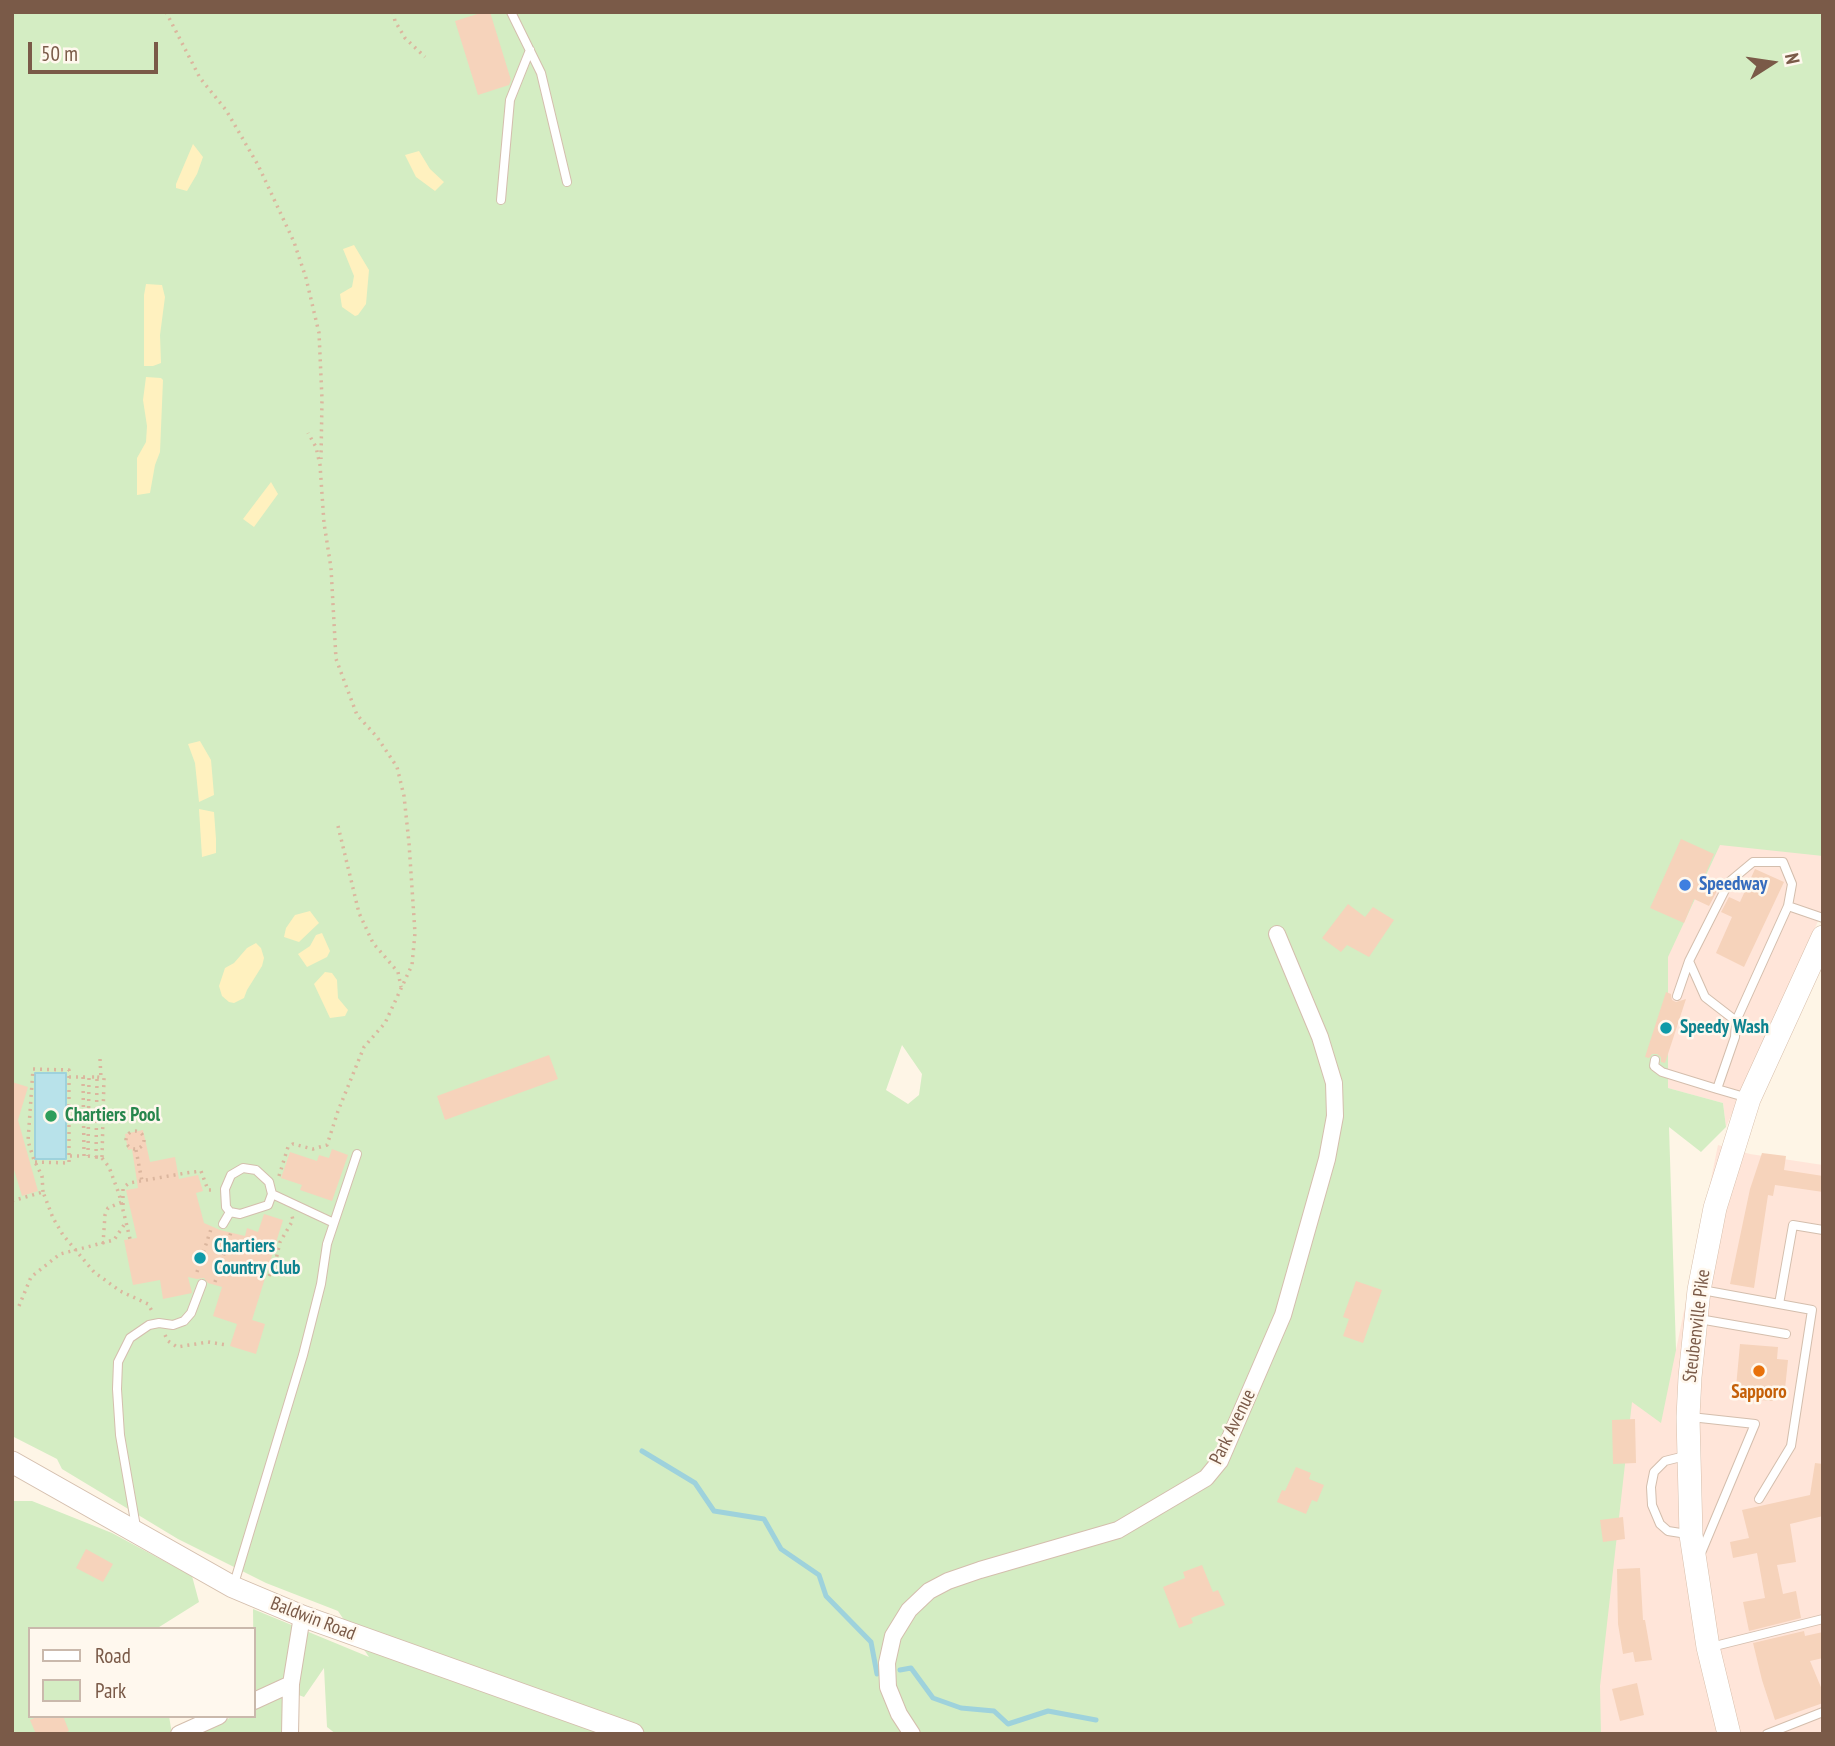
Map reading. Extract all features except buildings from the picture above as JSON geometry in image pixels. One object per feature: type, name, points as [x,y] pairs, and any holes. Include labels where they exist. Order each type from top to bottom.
[{"type":"main road","name":"Steubenville Pike","points":[[1729,1734],[1708,1647],[1691,1535],[1688,1417],[1699,1290],[1715,1208],[1749,1099],[1823,937]]},
{"type":"street","name":"Park Avenue","points":[[912,1734],[899,1714],[888,1687],[887,1663],[893,1636],[909,1610],[929,1591],[980,1570],[1118,1530],[1206,1478],[1220,1461],[1283,1315],[1327,1158],[1335,1116],[1334,1083],[1324,1049],[1277,934]]},
{"type":"street","name":"Baldwin Road","points":[[12,1462],[233,1587],[302,1616],[634,1734]]},
{"type":"street","points":[[290,1734],[291,1684],[302,1616]]},
{"type":"street","points":[[256,1700],[291,1684]]},
{"type":"street","points":[[179,1734],[215,1718]]},
{"type":"lane","points":[[511,12],[541,73],[567,182]]},
{"type":"lane","points":[[501,200],[510,100],[530,50]]},
{"type":"lane","points":[[1677,996],[1689,961],[1729,882],[1753,862],[1783,862],[1792,884],[1787,906],[1736,1021],[1735,1037],[1717,1089]]},
{"type":"lane","points":[[1787,906],[1823,918]]},
{"type":"lane","points":[[1689,961],[1704,997],[1736,1021]]},
{"type":"lane","points":[[1655,1060],[1654,1066],[1662,1072],[1749,1099]]},
{"type":"lane","points":[[233,1587],[303,1355],[321,1284],[327,1244],[356,1154]]},
{"type":"lane","points":[[243,1168],[256,1170],[269,1182],[272,1194],[268,1205],[226,1219],[225,1189],[231,1175],[243,1168]]},
{"type":"lane","points":[[272,1194],[334,1223]]},
{"type":"lane","points":[[1779,1304],[1793,1225],[1823,1230]]},
{"type":"lane","points":[[136,1533],[120,1436],[118,1362],[130,1338],[149,1325],[159,1322],[173,1325],[184,1321],[191,1313],[202,1284]]},
{"type":"lane","points":[[1699,1290],[1812,1310],[1791,1446],[1759,1499]]},
{"type":"lane","points":[[1696,1318],[1786,1334]]},
{"type":"lane","points":[[1688,1417],[1755,1424],[1695,1566]]},
{"type":"lane","points":[[1688,1455],[1665,1461],[1654,1472],[1651,1487],[1652,1506],[1660,1524],[1668,1531],[1691,1535]]},
{"type":"lane","points":[[1708,1647],[1823,1619]]},
{"type":"lane","points":[[1767,1734],[1823,1712]]},
{"type":"path","points":[[166,12],[200,78],[226,110],[258,165],[294,242],[319,333],[322,399],[320,472]]},
{"type":"path","points":[[393,12],[405,37],[425,57]]},
{"type":"path","points":[[308,433],[316,447],[320,472],[331,568],[337,660],[357,715],[377,737],[397,767],[404,796],[414,894],[412,965],[385,1023],[364,1047],[338,1111],[330,1139]]},
{"type":"path","points":[[338,826],[359,913],[373,943],[398,972],[401,988]]},
{"type":"path","points":[[96,1157],[100,1059]]},
{"type":"path","points":[[36,1162],[69,1163],[69,1070],[33,1069],[28,1141],[36,1162],[42,1176],[43,1192],[53,1218],[63,1235],[94,1272],[148,1304],[168,1341],[177,1347],[208,1342],[227,1345]]},
{"type":"path","points":[[69,1077],[104,1078],[102,1157],[109,1167],[122,1204],[130,1239]]},
{"type":"path","points":[[83,1077],[86,1116]]},
{"type":"path","points":[[86,1156],[89,1077]]},
{"type":"path","points":[[69,1116],[103,1117]]},
{"type":"path","points":[[132,1132],[138,1132],[144,1138],[142,1146],[136,1150],[130,1149],[126,1144],[127,1135],[132,1132]]},
{"type":"path","points":[[136,1150],[142,1181]]},
{"type":"path","points":[[69,1156],[102,1157]]},
{"type":"path","points":[[122,1204],[123,1188],[129,1183],[201,1171],[208,1190],[225,1189]]},
{"type":"path","points":[[12,1201],[43,1192]]},
{"type":"path","points":[[103,1244],[108,1208],[122,1204]]},
{"type":"path","points":[[198,1295],[194,1284],[213,1223],[226,1219],[233,1228],[211,1293]]},
{"type":"path","points":[[19,1306],[31,1277],[60,1254],[114,1240],[126,1222]]},
{"type":"shaded area","points":[[1679,816],[1823,835],[1823,910],[1726,1127],[1723,1103],[1634,1079]]},
{"type":"shaded area","points":[[1718,1145],[1750,1154],[1823,1165],[1823,1734],[1576,1734],[1589,1361],[1676,1350]]},
{"type":"green space","points":[[12,12],[1823,12],[1823,856],[1720,845],[1668,957],[1668,1088],[1723,1103],[1726,1127],[1701,1152],[1669,1127],[1676,1350],[1661,1423],[1632,1402],[1600,1686],[1601,1734],[336,1734],[327,1727],[324,1668],[304,1697],[288,1691],[283,1734],[195,1734],[230,1718],[256,1718],[256,1707],[259,1705],[256,1695],[256,1627],[253,1627],[253,1609],[369,1657],[338,1611],[266,1583],[178,1539],[62,1469],[57,1459],[12,1436]],"holes":[[[902,1045],[922,1074],[919,1095],[908,1104],[886,1090]]]},
{"type":"green space","points":[[12,1501],[32,1501],[112,1533],[192,1576],[199,1602],[159,1627],[28,1627],[28,1718],[169,1718],[172,1734],[12,1734]]},
{"type":"sand","points":[[193,144],[203,157],[187,191],[176,188],[176,184]]},
{"type":"sand","points":[[419,151],[430,169],[444,182],[435,191],[416,177],[405,155]]},
{"type":"sand","points":[[354,245],[369,270],[366,304],[355,316],[342,307],[340,294],[352,287],[354,276],[343,249]]},
{"type":"sand","points":[[146,284],[162,285],[165,297],[160,335],[161,363],[153,366],[144,366]]},
{"type":"sand","points":[[146,377],[163,380],[160,452],[150,493],[137,495],[137,458],[146,442],[147,426],[143,400]]},
{"type":"sand","points":[[271,482],[278,494],[254,527],[243,519]]},
{"type":"sand","points":[[200,741],[211,760],[214,795],[199,802],[195,763],[188,744]]},
{"type":"sand","points":[[199,809],[214,812],[216,839],[216,853],[202,857]]},
{"type":"sand","points":[[310,911],[319,923],[299,942],[284,937],[286,928],[295,915]]},
{"type":"sand","points":[[322,933],[330,951],[327,957],[307,967],[298,954],[310,946],[316,935]]},
{"type":"sand","points":[[256,943],[264,958],[262,966],[244,998],[234,1003],[229,1002],[222,996],[219,986],[225,968]]},
{"type":"sand","points":[[325,972],[332,973],[337,980],[338,998],[348,1010],[345,1016],[330,1018],[314,984]]},
{"type":"water","name":"Chartiers Pool","points":[[35,1073],[66,1073],[66,1159],[35,1159]]},
{"type":"waterway","points":[[642,1451],[695,1483],[714,1511],[764,1519],[781,1549],[819,1575],[826,1596],[871,1642],[877,1674]]},
{"type":"waterway","points":[[900,1670],[911,1668],[933,1698],[961,1708],[994,1711],[1008,1724],[1048,1711],[1096,1720]]},
{"type":"place","name":"Speedway","points":[[1685,885]]},
{"type":"place","name":"Speedy Wash","points":[[1666,1028]]},
{"type":"place","name":"Chartiers Pool","points":[[51,1116]]},
{"type":"place","name":"Chartiers Country Club","points":[[200,1258]]},
{"type":"place","name":"Sapporo","points":[[1759,1371]]}]
